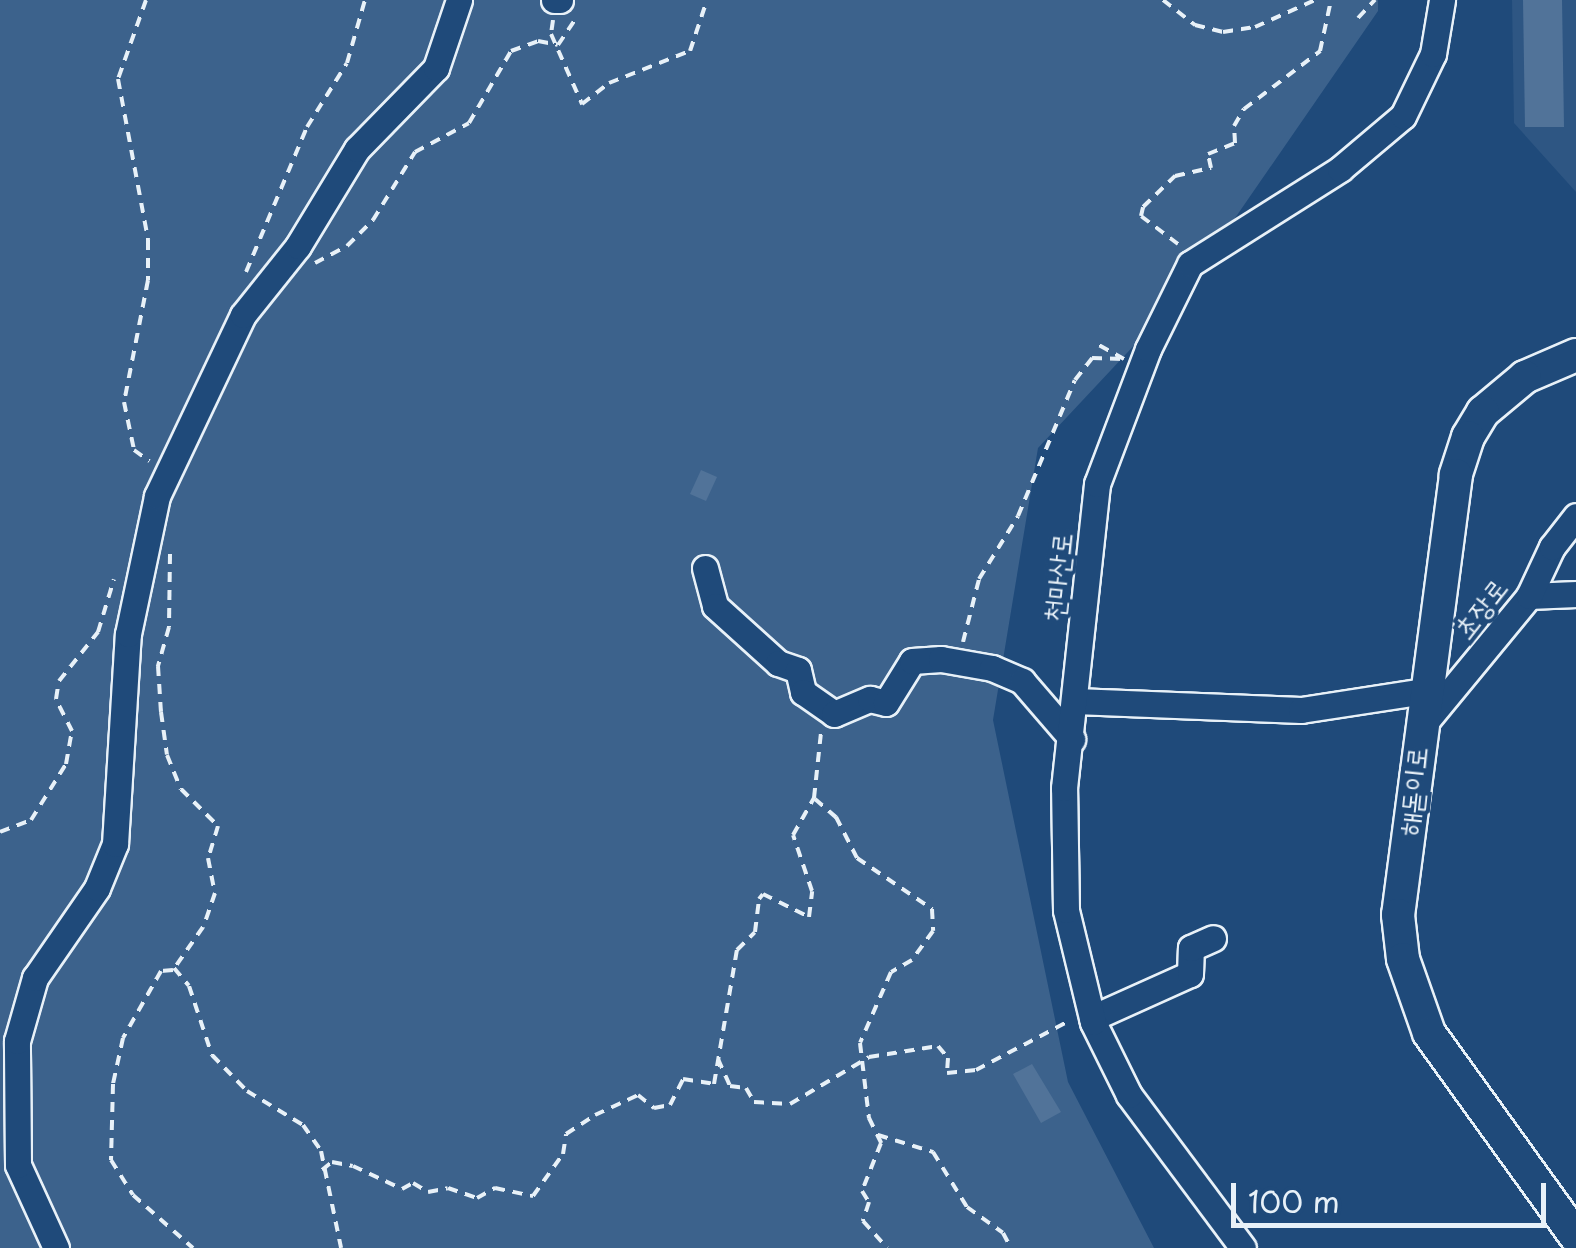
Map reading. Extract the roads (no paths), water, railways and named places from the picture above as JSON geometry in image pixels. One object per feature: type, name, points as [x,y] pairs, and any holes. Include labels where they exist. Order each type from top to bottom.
[{"type":"main road","name":"해돋이로","points":[[1576,355],[1525,378],[1483,412],[1468,437],[1456,475],[1424,691],[1398,914],[1414,1000],[1429,1033],[1576,1237]]},
{"type":"street","points":[[56,1248],[18,1165],[17,1041],[35,978],[97,888],[115,844],[128,634],[156,496],[243,315],[298,246],[357,148],[436,68],[459,0]]},
{"type":"street","name":"천마산로","points":[[1244,1248],[1129,1095],[1090,1012],[1066,910],[1064,788],[1096,484],[1148,349],[1195,259],[1340,168],[1403,116],[1433,54],[1442,0]]},
{"type":"street","name":"초장로","points":[[1419,730],[1529,596],[1552,547],[1576,516]]},
{"type":"street","points":[[705,568],[715,606],[778,663],[798,670],[802,692],[834,714],[870,699],[886,703],[912,662],[962,661],[1022,681],[1072,739]]},
{"type":"street","points":[[1529,596],[1576,594]]},
{"type":"street","points":[[1075,701],[1301,710],[1424,691]]},
{"type":"street","points":[[1090,1012],[1190,974],[1191,948],[1212,938]]}]
